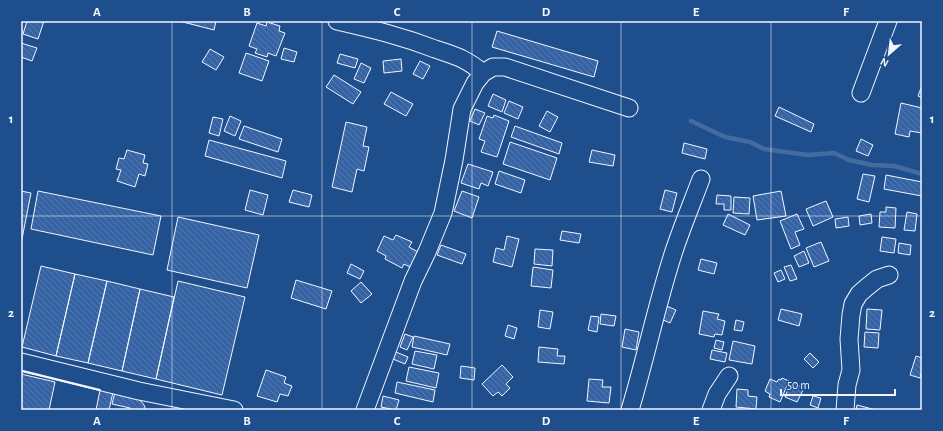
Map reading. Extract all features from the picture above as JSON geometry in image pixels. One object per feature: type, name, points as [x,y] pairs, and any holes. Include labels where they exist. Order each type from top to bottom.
[{"type":"street","points":[[337,21],[380,30],[463,58],[483,74]]},
{"type":"street","points":[[861,93],[866,75],[888,21]]},
{"type":"street","points":[[365,410],[406,299],[443,213],[454,160],[462,109],[475,83],[483,74],[493,67],[505,67],[629,108]]},
{"type":"street","points":[[630,410],[674,251],[701,179]]},
{"type":"street","points":[[845,410],[851,370],[849,339],[853,304],[859,294],[867,287],[878,279],[889,275]]},
{"type":"street","points":[[21,362],[139,391],[234,410]]},
{"type":"street","points":[[711,410],[717,394],[729,376]]},
{"type":"building","points":[[27,21],[44,21],[38,39],[23,34]]},
{"type":"building","points":[[179,21],[216,21],[214,30]]},
{"type":"building","points":[[267,22],[280,26],[279,31],[285,33],[276,56],[268,53],[267,57],[255,53],[257,49],[249,46],[257,23],[266,26]]},
{"type":"building","points":[[497,31],[598,61],[594,77],[492,47]]},
{"type":"building","points":[[21,43],[37,48],[32,61],[21,57]]},
{"type":"building","points":[[284,48],[297,52],[294,62],[281,59]]},
{"type":"building","points":[[210,49],[224,57],[216,70],[202,62]]},
{"type":"building","points":[[246,53],[269,61],[262,81],[239,73]]},
{"type":"building","points":[[340,54],[358,59],[355,68],[337,63]]},
{"type":"building","points":[[401,59],[402,71],[384,73],[383,61]]},
{"type":"building","points":[[420,61],[430,66],[423,79],[413,74]]},
{"type":"building","points":[[361,63],[371,68],[364,83],[354,79]]},
{"type":"building","points":[[334,75],[361,92],[353,104],[326,87]]},
{"type":"building","points":[[922,88],[922,98],[918,96]]},
{"type":"building","points":[[391,92],[413,104],[406,116],[384,104]]},
{"type":"building","points":[[493,94],[506,100],[502,112],[488,106]]},
{"type":"building","points":[[509,101],[523,107],[518,119],[504,113]]},
{"type":"building","points":[[901,103],[922,108],[922,133],[910,131],[909,137],[895,134]]},
{"type":"building","points":[[779,107],[814,124],[811,132],[775,116]]},
{"type":"building","points":[[475,109],[485,113],[479,125],[470,121]]},
{"type":"building","points":[[547,111],[558,117],[550,132],[539,126]]},
{"type":"building","points":[[494,115],[509,121],[497,157],[481,152],[485,141],[479,139],[487,116],[493,118]]},
{"type":"building","points":[[230,116],[241,121],[235,136],[224,131]]},
{"type":"building","points":[[213,117],[223,119],[219,136],[209,133]]},
{"type":"building","points":[[346,122],[367,127],[363,146],[369,147],[364,171],[357,169],[352,192],[332,187]]},
{"type":"building","points":[[244,126],[282,139],[278,152],[239,139]]},
{"type":"building","points":[[515,126],[562,143],[559,154],[511,137]]},
{"type":"building","points":[[861,139],[873,145],[868,156],[856,151]]},
{"type":"building","points":[[209,140],[286,161],[282,178],[205,156]]},
{"type":"building","points":[[510,142],[557,158],[550,180],[503,164]]},
{"type":"building","points":[[684,143],[707,149],[705,159],[682,153]]},
{"type":"building","points":[[127,150],[145,155],[143,163],[148,164],[145,176],[139,174],[135,187],[117,181],[121,170],[116,169],[119,158],[124,159]]},
{"type":"building","points":[[592,150],[615,155],[613,166],[589,162]]},
{"type":"building","points":[[468,164],[493,172],[488,186],[481,183],[479,189],[461,183]]},
{"type":"building","points":[[499,171],[525,180],[521,193],[495,184]]},
{"type":"building","points":[[863,174],[875,176],[869,202],[857,199]]},
{"type":"building","points":[[886,175],[922,182],[922,196],[884,189]]},
{"type":"building","points":[[250,190],[268,195],[263,215],[245,210]]},
{"type":"building","points":[[293,190],[312,195],[309,207],[289,202]]},
{"type":"building","points":[[665,190],[677,193],[672,212],[660,209]]},
{"type":"building","points":[[21,191],[31,193],[21,244]]},
{"type":"building","points":[[38,191],[161,216],[153,255],[31,229]]},
{"type":"building","points":[[462,191],[479,197],[472,218],[454,211]]},
{"type":"building","points":[[781,191],[786,216],[757,220],[753,196]]},
{"type":"building","points":[[717,195],[731,196],[731,210],[724,210],[724,204],[716,204]]},
{"type":"building","points":[[734,197],[750,198],[749,214],[733,213]]},
{"type":"building","points":[[826,201],[833,217],[813,226],[806,209]]},
{"type":"building","points":[[886,207],[896,208],[895,228],[879,227],[880,212],[886,212]]},
{"type":"building","points":[[907,212],[917,214],[915,231],[904,230]]},
{"type":"building","points":[[728,214],[750,225],[745,235],[723,225]]},
{"type":"building","points":[[797,214],[804,229],[795,232],[800,245],[791,249],[780,221]]},
{"type":"building","points":[[871,214],[872,223],[860,225],[859,216]]},
{"type":"building","points":[[178,217],[259,235],[247,288],[167,270]]},
{"type":"building","points":[[848,217],[849,226],[836,228],[835,219]]},
{"type":"building","points":[[562,231],[581,234],[579,243],[560,240]]},
{"type":"building","points":[[396,235],[412,242],[409,247],[418,252],[410,267],[404,264],[402,268],[385,259],[386,256],[377,251],[384,236],[393,240]]},
{"type":"building","points":[[507,236],[519,239],[512,267],[493,262],[496,248],[504,250]]},
{"type":"building","points":[[882,237],[896,239],[894,253],[880,251]]},
{"type":"building","points":[[821,242],[829,261],[814,267],[806,248]]},
{"type":"building","points":[[899,243],[911,245],[910,255],[898,253]]},
{"type":"building","points":[[441,245],[466,254],[462,264],[437,255]]},
{"type":"building","points":[[535,249],[553,250],[552,266],[534,264]]},
{"type":"building","points":[[804,251],[809,263],[799,267],[794,256]]},
{"type":"building","points":[[701,259],[717,263],[714,274],[698,270]]},
{"type":"building","points":[[351,264],[364,271],[360,279],[347,273]]},
{"type":"building","points":[[791,265],[797,279],[790,281],[784,267]]},
{"type":"building","points":[[41,266],[75,274],[56,356],[22,347]]},
{"type":"building","points":[[533,267],[553,270],[551,288],[531,286]]},
{"type":"building","points":[[781,270],[785,279],[778,282],[774,273]]},
{"type":"building","points":[[75,274],[107,281],[88,363],[56,356]]},
{"type":"building","points":[[296,280],[332,291],[326,309],[291,298]]},
{"type":"building","points":[[107,281],[140,289],[122,371],[88,363]]},
{"type":"building","points":[[178,281],[245,297],[222,395],[156,379]]},
{"type":"building","points":[[361,282],[372,294],[361,303],[351,291]]},
{"type":"building","points":[[140,289],[174,297],[156,379],[122,371]]},
{"type":"building","points":[[664,305],[676,310],[670,323],[659,318]]},
{"type":"building","points":[[781,309],[802,314],[799,326],[778,320]]},
{"type":"building","points":[[867,309],[882,310],[880,330],[866,329]]},
{"type":"building","points":[[540,310],[553,312],[550,329],[538,327]]},
{"type":"building","points":[[703,311],[719,314],[717,319],[725,321],[722,335],[715,334],[714,337],[699,334]]},
{"type":"building","points":[[601,314],[616,316],[614,326],[600,324]]},
{"type":"building","points":[[591,316],[599,317],[597,332],[588,330]]},
{"type":"building","points":[[736,320],[744,322],[742,331],[734,330]]},
{"type":"building","points":[[508,325],[517,328],[514,339],[505,336]]},
{"type":"building","points":[[625,329],[639,332],[636,350],[622,347]]},
{"type":"building","points":[[865,332],[879,333],[878,348],[864,347]]},
{"type":"building","points":[[405,334],[413,337],[407,350],[400,347]]},
{"type":"building","points":[[414,336],[450,344],[447,355],[412,347]]},
{"type":"building","points":[[716,340],[724,342],[722,350],[714,348]]},
{"type":"building","points":[[733,341],[755,346],[752,364],[729,360]]},
{"type":"building","points":[[539,347],[558,349],[557,356],[565,356],[564,364],[538,362]]},
{"type":"building","points":[[712,350],[727,353],[725,362],[710,359]]},
{"type":"building","points":[[415,351],[437,355],[434,369],[412,364]]},
{"type":"building","points":[[396,352],[408,357],[405,364],[393,359]]},
{"type":"building","points":[[810,353],[819,362],[813,368],[804,359]]},
{"type":"building","points":[[916,356],[922,358],[920,378],[910,375]]},
{"type":"building","points":[[502,365],[513,377],[506,384],[510,388],[502,396],[498,392],[493,396],[482,384]]},
{"type":"building","points":[[461,366],[475,368],[474,380],[460,378]]},
{"type":"building","points":[[409,367],[439,373],[436,388],[406,381]]},
{"type":"building","points":[[266,370],[286,377],[284,383],[292,386],[288,396],[280,394],[277,402],[257,396]]},
{"type":"building","points":[[21,374],[55,382],[49,410],[21,409]]},
{"type":"building","points":[[782,378],[789,381],[780,402],[769,397],[770,394],[765,391],[770,379],[777,382]]},
{"type":"building","points":[[589,379],[603,380],[602,387],[611,387],[609,403],[587,401]]},
{"type":"building","points":[[397,382],[435,390],[433,402],[395,393]]},
{"type":"building","points":[[791,382],[804,388],[797,402],[785,397]]},
{"type":"building","points":[[737,389],[748,390],[748,396],[757,397],[756,409],[736,407]]},
{"type":"building","points":[[100,390],[113,392],[109,410],[96,410]]},
{"type":"building","points":[[115,392],[139,399],[146,410],[130,410],[130,408],[112,404]]},
{"type":"building","points":[[383,396],[399,400],[396,410],[381,407]]},
{"type":"building","points":[[813,396],[821,398],[818,408],[810,405]]},
{"type":"building","points":[[857,405],[876,410],[856,410]]},
{"type":"waterway","points":[[691,121],[725,137],[750,142],[764,149],[808,155],[834,153],[849,160],[872,165],[894,166],[922,174]]},
{"type":"wall","points":[[23,371],[100,390]]}]
